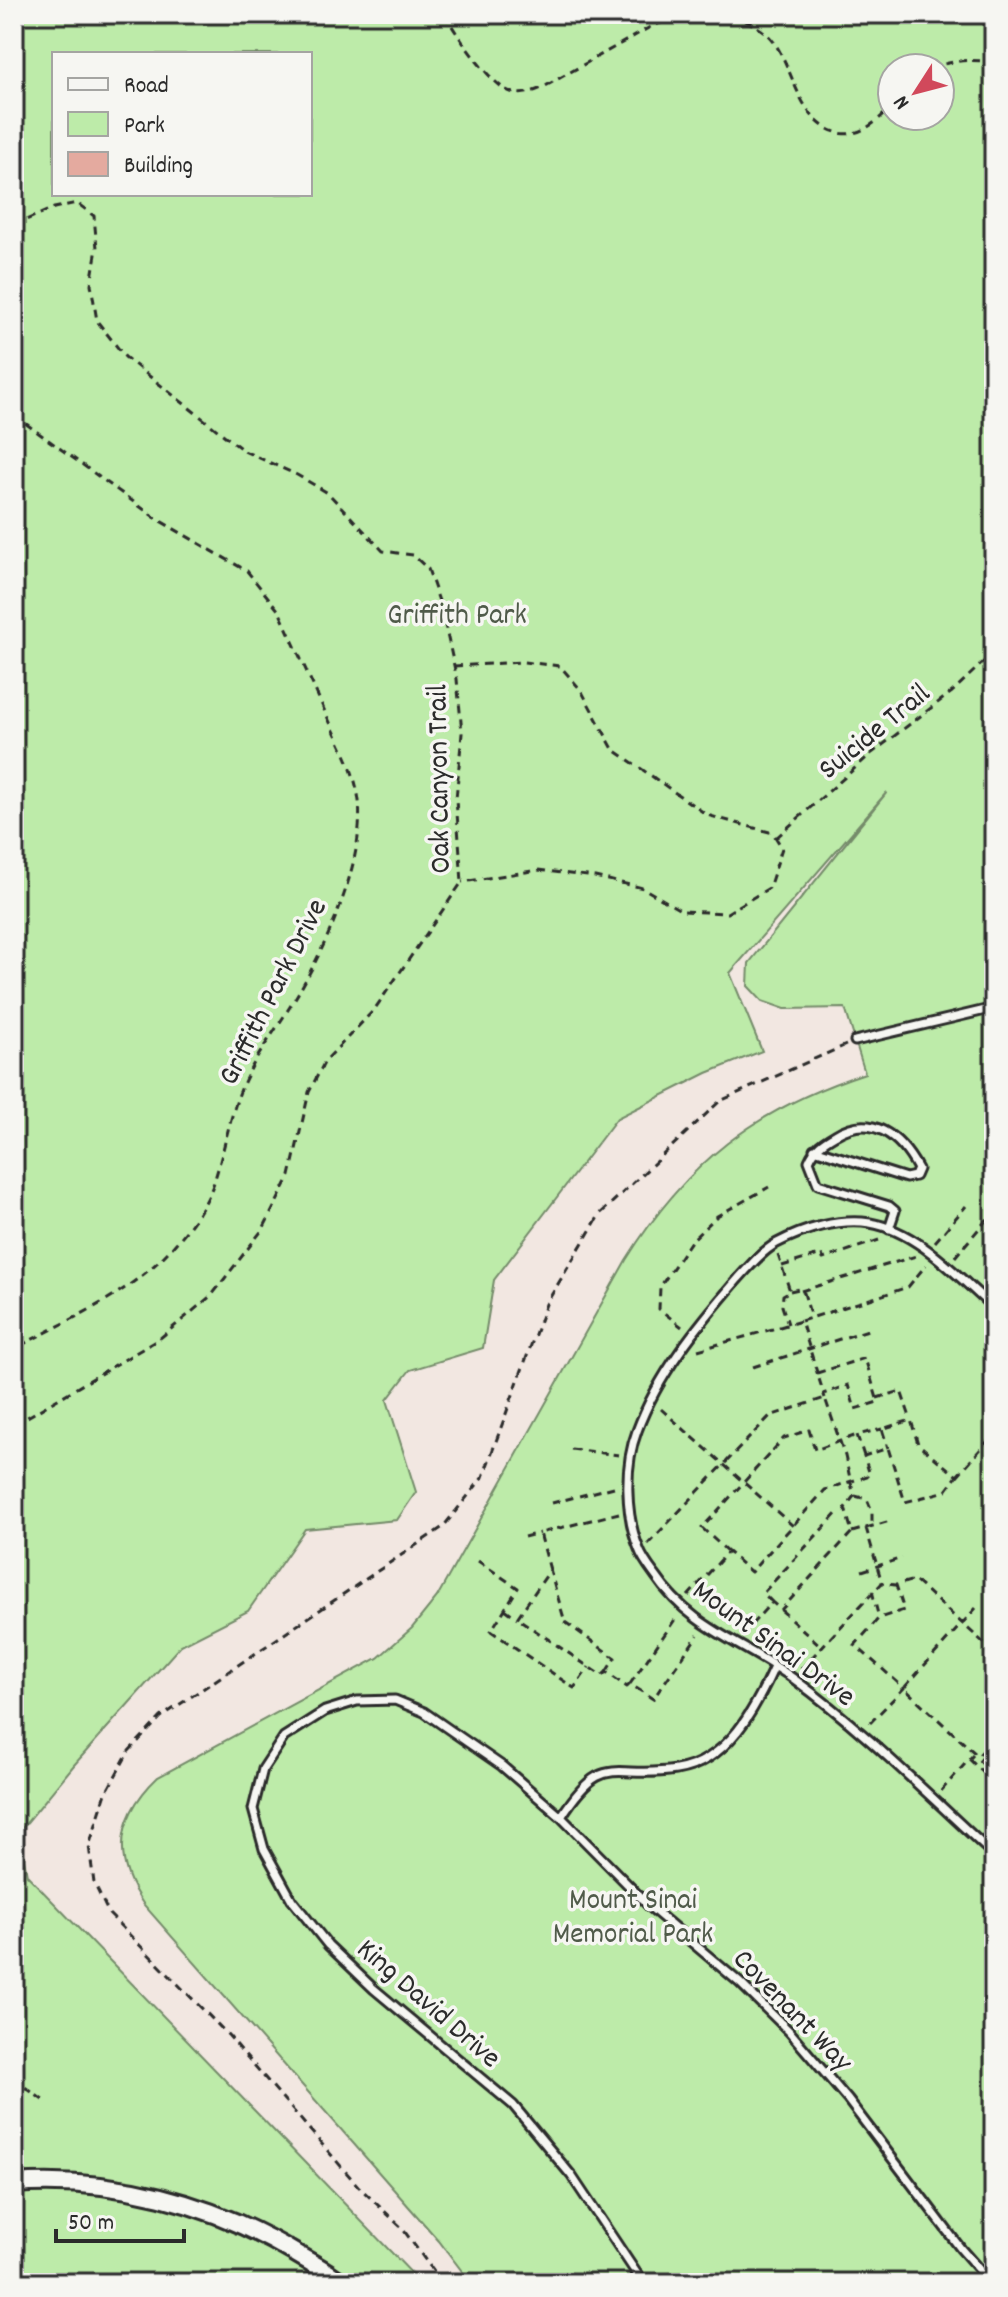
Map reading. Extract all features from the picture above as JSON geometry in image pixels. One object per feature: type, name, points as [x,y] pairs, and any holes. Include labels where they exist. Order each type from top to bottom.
[{"type":"street","points":[[14,2184],[53,2182],[161,2196],[207,2210],[254,2230],[342,2283]]},
{"type":"lane","points":[[855,1041],[994,1008]]},
{"type":"lane","points":[[814,1149],[906,1178],[915,1176],[918,1169],[909,1152],[878,1126],[858,1124],[846,1128],[814,1149],[809,1161],[818,1184],[889,1206],[895,1211],[889,1229]]},
{"type":"lane","points":[[774,1244],[824,1224],[869,1223],[903,1234],[994,1308]]},
{"type":"lane","name":"Mount Sinai Drive","points":[[774,1244],[746,1270],[691,1335],[636,1432],[626,1494],[639,1552],[670,1597],[705,1625],[793,1678],[994,1855]]},
{"type":"lane","points":[[561,1817],[578,1791],[606,1771],[679,1770],[713,1755],[736,1735],[774,1667]]},
{"type":"lane","name":"Covenant Way","points":[[284,1737],[325,1711],[357,1701],[395,1700],[424,1712],[502,1766],[561,1817],[649,1906],[740,1983],[789,2031],[848,2100],[961,2249],[991,2283]]},
{"type":"lane","name":"King David Drive","points":[[284,1737],[263,1769],[253,1809],[264,1849],[292,1900],[328,1945],[374,1989],[513,2105],[571,2175],[643,2283]]},
{"type":"path","points":[[445,14],[451,27],[498,84],[508,91],[524,94],[542,88],[652,26],[688,14]]},
{"type":"path","points":[[718,14],[754,24],[772,40],[813,118],[827,130],[844,135],[862,131],[876,122]]},
{"type":"path","points":[[956,60],[994,62]]},
{"type":"path","name":"Oak Canyon Trail","points":[[14,225],[54,208],[77,203],[94,216],[97,248],[91,284],[97,321],[125,357],[244,451],[328,493],[383,551],[413,555],[428,569],[441,607],[454,666],[462,733],[456,799],[462,882],[374,1010],[325,1061],[309,1092],[290,1176],[263,1229],[212,1295],[159,1339],[14,1425]]},
{"type":"path","name":"Griffith Park Drive","points":[[14,415],[157,519],[247,571],[264,590],[279,611],[355,777],[359,823],[356,847],[338,912],[319,956],[252,1067],[230,1121],[213,1185],[193,1222],[149,1270],[111,1297],[14,1349]]},
{"type":"path","name":"Suicide Trail","points":[[776,838],[872,753],[952,692],[994,652]]},
{"type":"path","points":[[454,666],[523,662],[560,666],[581,690],[613,749],[707,815],[773,833],[782,848],[769,888],[727,913],[682,911],[643,888],[595,877],[538,870],[462,882]]},
{"type":"path","points":[[442,2283],[402,2228],[358,2186],[229,2036],[109,1914],[94,1883],[89,1846],[106,1793],[129,1751],[161,1717],[443,1527],[483,1477],[546,1304],[600,1214],[720,1101],[855,1041]]},
{"type":"path","points":[[691,1335],[659,1309],[660,1287],[691,1241],[717,1216],[769,1187]]},
{"type":"path","points":[[677,1355],[788,1325],[908,1287],[966,1206]]},
{"type":"path","points":[[946,1267],[994,1211]]},
{"type":"path","points":[[782,1266],[822,1254],[823,1259],[881,1239],[889,1229]]},
{"type":"path","points":[[774,1244],[790,1291]]},
{"type":"path","points":[[788,1325],[782,1306],[783,1295],[790,1291],[801,1291],[930,1254]]},
{"type":"path","points":[[801,1291],[811,1318]]},
{"type":"path","points":[[801,1321],[854,1496]]},
{"type":"path","points":[[753,1367],[871,1329]]},
{"type":"path","points":[[639,1552],[770,1416],[848,1385],[855,1409],[878,1402],[865,1358],[817,1373]]},
{"type":"path","points":[[877,1398],[901,1391],[918,1444],[957,1476]]},
{"type":"path","points":[[651,1401],[793,1526]]},
{"type":"path","points":[[857,1435],[870,1475],[825,1490],[751,1572],[702,1528],[784,1438],[809,1430],[815,1450],[857,1435],[911,1420]]},
{"type":"path","points":[[882,1429],[905,1502],[946,1491],[994,1434]]},
{"type":"path","points":[[864,1456],[888,1448]]},
{"type":"path","points":[[571,1449],[632,1457]]},
{"type":"path","points":[[552,1503],[628,1484]]},
{"type":"path","points":[[854,1496],[867,1499],[872,1511],[872,1526]]},
{"type":"path","points":[[852,1532],[845,1508],[854,1496]]},
{"type":"path","points":[[524,1537],[629,1510]]},
{"type":"path","points":[[821,1646],[763,1593],[839,1511]]},
{"type":"path","points":[[781,1610],[852,1532],[890,1521]]},
{"type":"path","points":[[866,1528],[882,1583]]},
{"type":"path","points":[[505,1609],[602,1676],[615,1658],[565,1622],[540,1533]]},
{"type":"path","points":[[606,1672],[627,1687],[682,1606],[728,1552]]},
{"type":"path","points":[[862,1571],[902,1558]]},
{"type":"path","points":[[478,1561],[518,1588],[491,1631],[574,1688],[589,1667]]},
{"type":"path","points":[[517,1618],[550,1570]]},
{"type":"path","points":[[793,1678],[882,1583],[896,1585],[914,1580],[994,1652]]},
{"type":"path","points":[[896,1585],[904,1610],[879,1618],[855,1645],[978,1756],[994,1739]]},
{"type":"path","points":[[872,1591],[879,1618]]},
{"type":"path","points":[[734,1644],[772,1602]]},
{"type":"path","points":[[860,1734],[976,1608]]},
{"type":"path","points":[[630,1684],[653,1699],[705,1625]]},
{"type":"path","points":[[933,1799],[974,1753]]},
{"type":"path","points":[[969,1759],[994,1783]]},
{"type":"path","points":[[14,2079],[44,2101]]},
{"type":"green space","points":[[14,14],[994,14],[994,2283],[471,2283],[439,2241],[144,1905],[126,1871],[123,1854],[127,1822],[144,1792],[158,1777],[378,1658],[412,1628],[437,1597],[626,1260],[649,1225],[699,1167],[757,1122],[826,1087],[865,1073],[845,1008],[785,1009],[762,1001],[748,986],[749,963],[887,792],[730,973],[762,1051],[707,1073],[617,1118],[494,1280],[483,1348],[410,1370],[387,1400],[416,1492],[397,1520],[305,1529],[248,1611],[181,1645],[19,1832],[27,1875],[421,2283],[14,2283]]},
{"type":"building","points":[[994,1744],[994,1777],[979,1761]]},
{"type":"park label","name":"Griffith Park","points":[[457,613]]},
{"type":"park label","name":"Mount Sinai Memorial Park","points":[[633,1915]]}]
